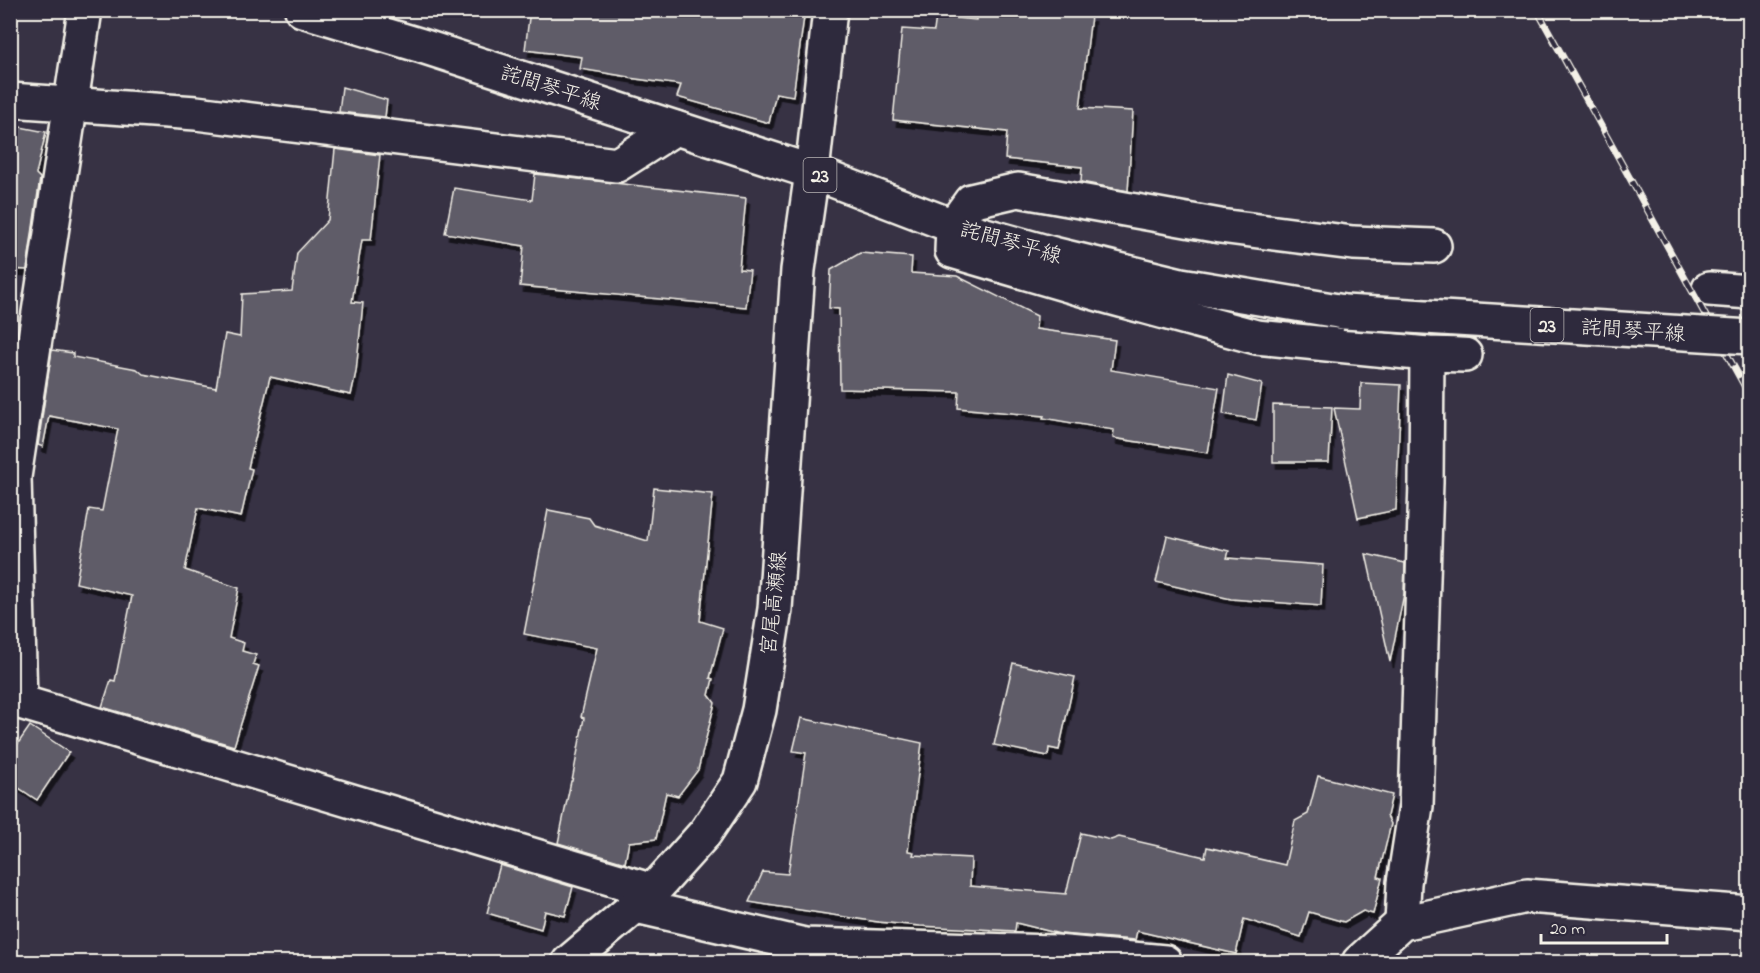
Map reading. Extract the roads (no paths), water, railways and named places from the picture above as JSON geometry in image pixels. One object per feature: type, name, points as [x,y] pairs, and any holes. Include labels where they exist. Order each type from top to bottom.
[{"type":"street","points":[[85,10],[14,477],[15,701],[315,791],[806,954],[1055,952],[1090,959],[1165,963]]},
{"type":"street","name":"詫間琴平線","points":[[302,10],[433,49],[812,172],[953,226],[1053,255],[1181,285],[1344,312],[1749,337]]},
{"type":"street","name":"宮尾高瀬線","points":[[569,963],[644,899],[705,833],[740,781],[759,710],[775,609],[798,270],[812,172],[830,10]]},
{"type":"street","points":[[10,100],[196,112],[617,165],[675,128]]},
{"type":"street","points":[[1434,246],[1353,243],[1220,226],[1018,190],[971,201],[953,226],[952,251],[1256,337],[1427,354],[1465,355]]},
{"type":"street","points":[[1709,289],[1749,292]]},
{"type":"street","points":[[1402,923],[1404,883],[1416,806],[1426,482],[1427,354]]},
{"type":"street","points":[[1359,963],[1402,923],[1527,896],[1749,913]]},
{"type":"railway","points":[[1537,10],[1750,396]]}]
